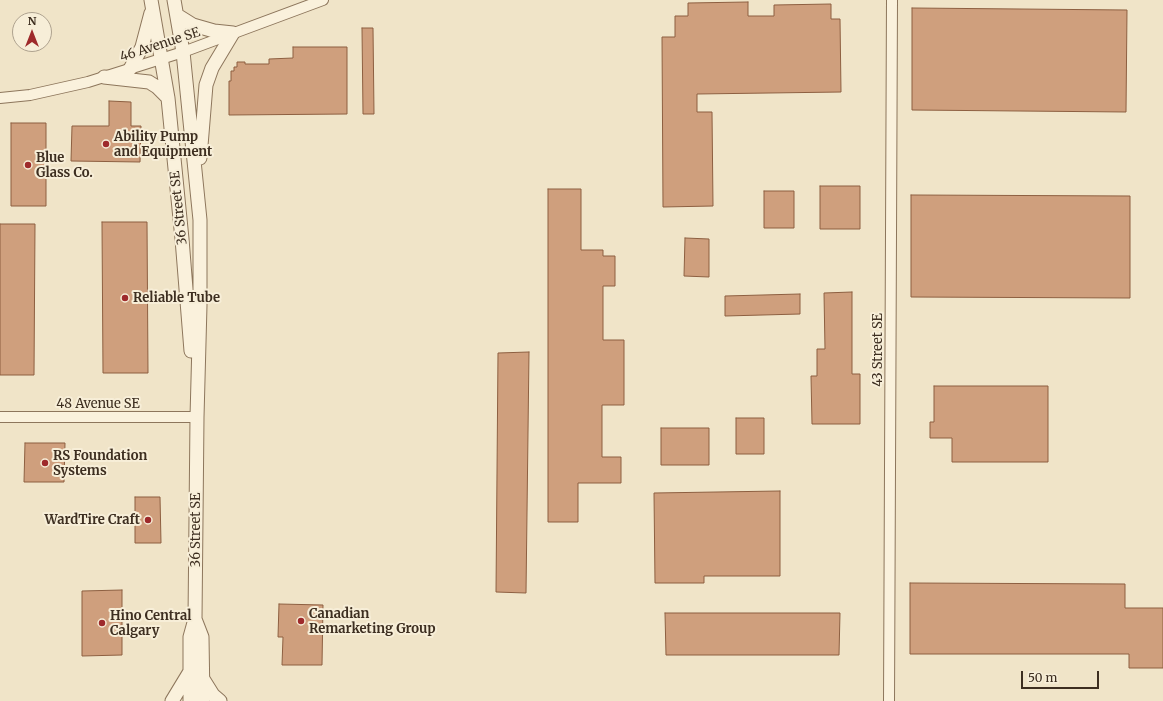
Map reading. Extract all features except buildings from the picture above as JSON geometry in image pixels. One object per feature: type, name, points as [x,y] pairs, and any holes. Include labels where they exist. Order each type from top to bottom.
[{"type":"street","name":"36 Street SE","points":[[174,0],[183,52],[200,220],[196,619],[202,638],[203,701]]},
{"type":"street","name":"46 Avenue SE","points":[[0,98],[30,95],[88,82],[183,52],[323,0]]},
{"type":"street","name":"43 Street SE","points":[[889,701],[892,0]]},
{"type":"street","name":"36 Street SE","points":[[152,3],[168,98],[197,417]]},
{"type":"street","points":[[130,69],[142,47],[152,3]]},
{"type":"street","points":[[177,15],[193,25],[214,31],[233,33],[212,68],[206,84],[200,160],[196,182]]},
{"type":"street","points":[[104,77],[150,82],[168,98]]},
{"type":"street","name":"48 Avenue SE","points":[[0,417],[197,417]]},
{"type":"street","name":"36 Street SE","points":[[190,701],[190,637],[196,619]]},
{"type":"street","points":[[172,701],[190,672]]},
{"type":"street","points":[[203,679],[213,695],[220,701]]},
{"type":"place","name":"Ability Pump and Equipment","points":[[106,144]]},
{"type":"place","name":"Blue Glass Co.","points":[[28,165]]},
{"type":"place","name":"Reliable Tube","points":[[125,298]]},
{"type":"place","name":"RS Foundation Systems","points":[[45,463]]},
{"type":"place","name":"WardTire Craft","points":[[148,520]]},
{"type":"place","name":"Canadian Remarketing Group","points":[[301,621]]},
{"type":"place","name":"Hino Central Calgary","points":[[102,623]]}]
